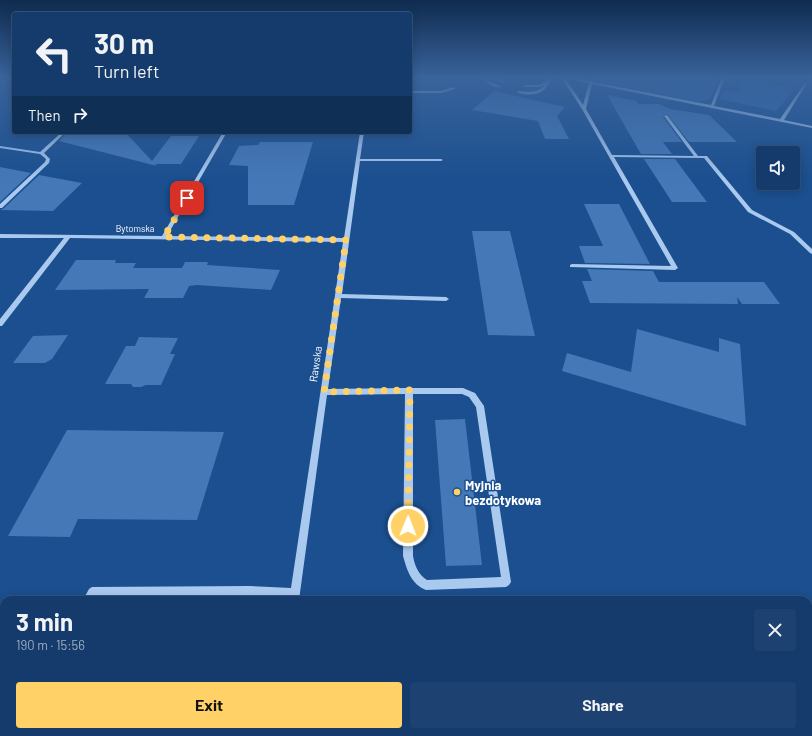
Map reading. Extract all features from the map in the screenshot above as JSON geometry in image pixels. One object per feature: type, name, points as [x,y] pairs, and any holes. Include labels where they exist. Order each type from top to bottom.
[{"type":"street","points":[[572,266],[675,268],[586,111]]},
{"type":"street","points":[[733,111],[812,128]]},
{"type":"street","points":[[781,121],[788,111]]},
{"type":"street","points":[[666,116],[697,157]]},
{"type":"street","points":[[41,153],[62,134]]},
{"type":"street","points":[[164,237],[224,134]]},
{"type":"street","name":"Rawska","points":[[294,596],[362,134]]},
{"type":"street","points":[[0,147],[41,153],[48,159],[47,162],[0,207]]},
{"type":"street","points":[[611,156],[705,157],[750,211],[792,233],[812,252]]},
{"type":"street","points":[[358,160],[441,160]]},
{"type":"street","name":"Bytomska","points":[[0,236],[346,240]]},
{"type":"street","points":[[0,324],[68,237]]},
{"type":"street","points":[[338,296],[446,298]]},
{"type":"street","points":[[324,392],[410,390],[463,391],[472,395],[480,406],[506,582],[426,585],[417,580],[411,570],[408,556],[410,390]]},
{"type":"street","points":[[90,596],[92,592],[250,591],[294,596]]},
{"type":"building","points":[[480,111],[561,111],[557,116],[569,139],[545,139],[538,121]]},
{"type":"building","points":[[616,111],[685,111],[709,115],[737,142],[689,142],[667,114],[663,117],[682,142],[663,142],[672,154],[641,154]]},
{"type":"building","points":[[65,134],[127,134],[152,161],[171,136],[199,136],[181,164],[155,164],[157,166],[59,141]]},
{"type":"building","points":[[260,142],[313,142],[294,205],[248,205],[248,166],[229,165],[239,146],[258,145]]},
{"type":"building","points":[[644,159],[675,159],[707,202],[672,202]]},
{"type":"building","points":[[0,167],[31,173],[0,202]]},
{"type":"building","points":[[39,175],[82,183],[53,211],[0,210],[3,209]]},
{"type":"building","points":[[584,204],[619,204],[650,264],[585,263],[579,246],[603,246]]},
{"type":"building","points":[[472,231],[510,231],[535,336],[488,335]]},
{"type":"building","points":[[76,260],[116,260],[115,263],[136,263],[133,268],[182,268],[185,262],[208,262],[207,265],[280,270],[271,290],[197,285],[189,286],[183,298],[144,298],[149,289],[55,290]]},
{"type":"building","points":[[587,269],[653,271],[659,282],[764,282],[780,304],[742,304],[737,297],[738,304],[590,303],[582,281],[592,281]]},
{"type":"building","points":[[637,329],[719,352],[719,338],[740,344],[746,426],[562,371],[567,353],[631,372]]},
{"type":"building","points":[[68,335],[52,359],[45,363],[13,363],[33,336]]},
{"type":"building","points":[[139,337],[178,338],[170,354],[175,354],[161,385],[133,387],[131,384],[105,384],[126,346],[135,346]]},
{"type":"building","name":"Myjnia bezdotykowa","points":[[465,419],[482,565],[446,566],[435,420]]},
{"type":"building","points":[[67,430],[224,432],[197,520],[78,519],[70,537],[8,536]]},
{"type":"place","name":"Myjnia bezdotykowa","points":[[457,492]]},
{"type":"route","points":[[187,198],[164,237],[346,240],[324,392],[410,390],[408,526]]}]
